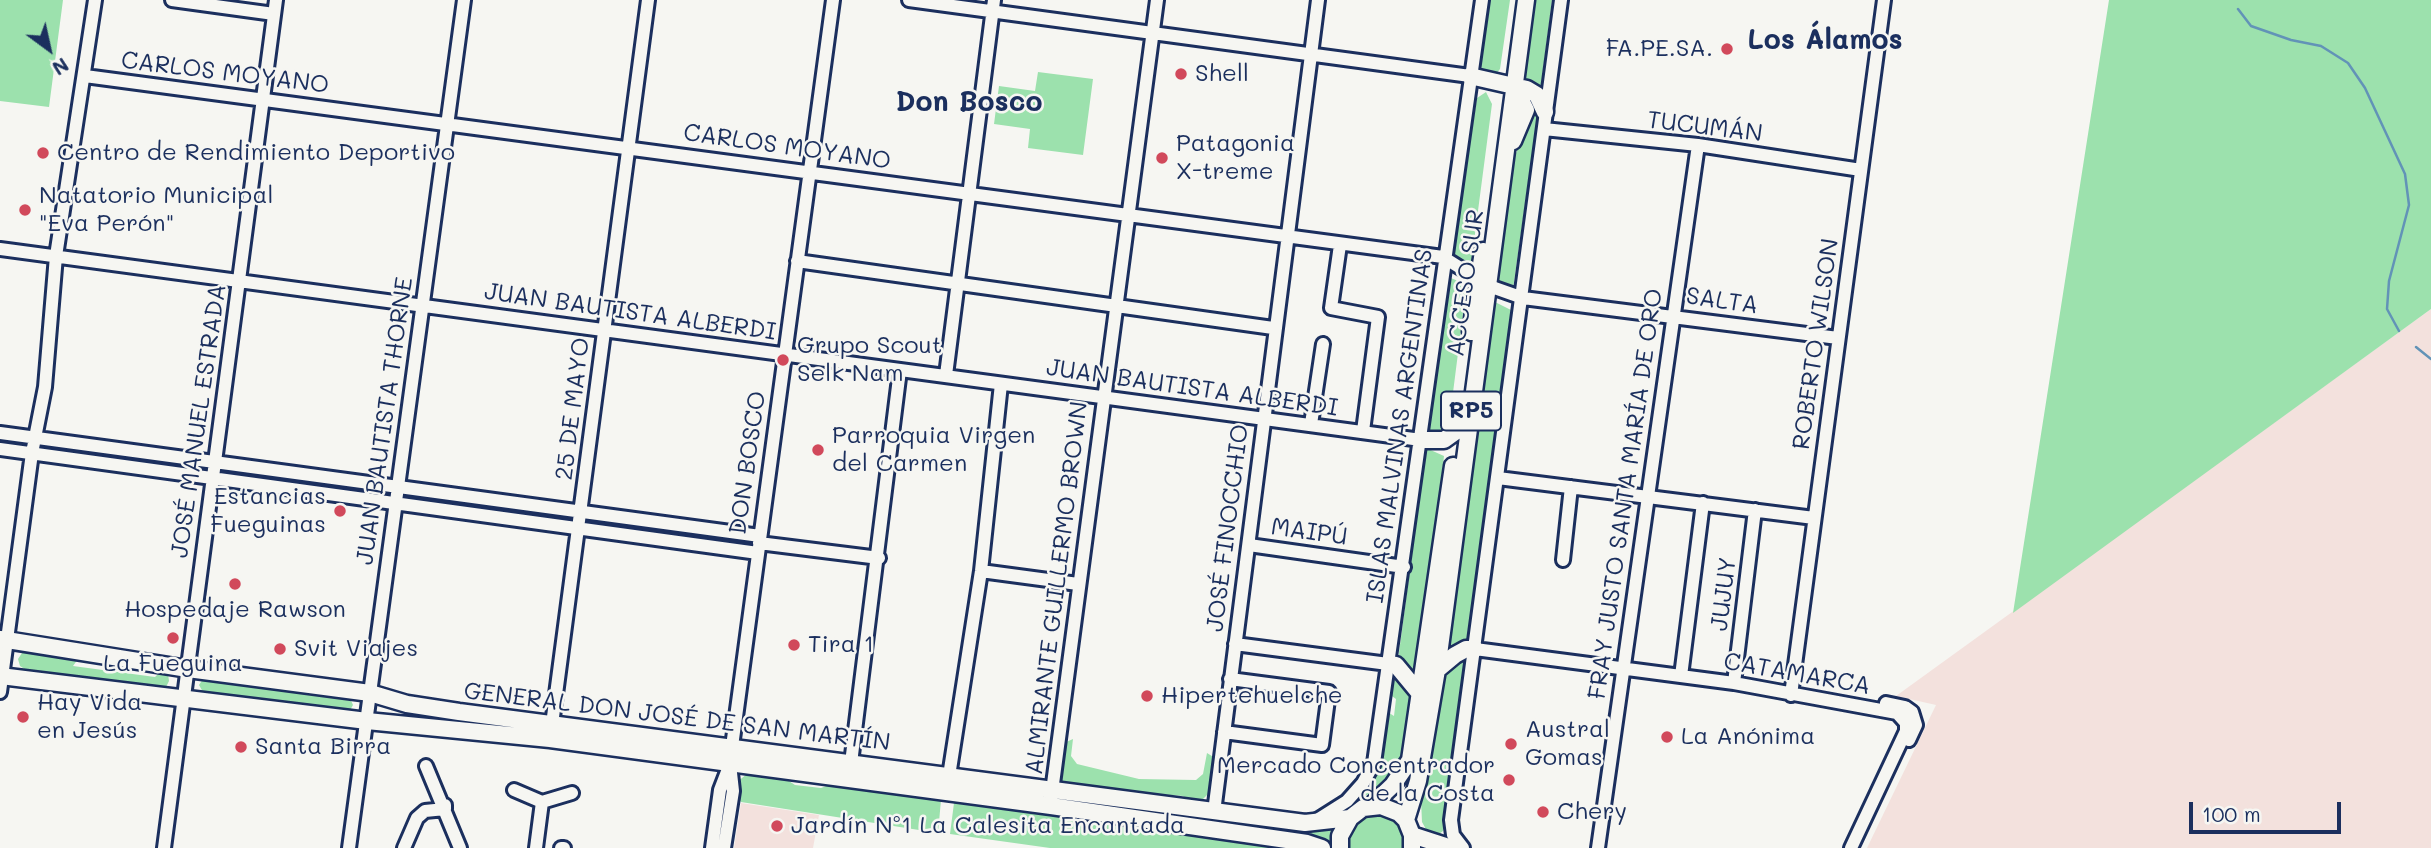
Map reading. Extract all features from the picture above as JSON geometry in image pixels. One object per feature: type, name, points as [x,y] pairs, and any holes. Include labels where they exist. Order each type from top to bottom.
[{"type":"main road","name":"ACCESO SUR","points":[[1371,806],[1393,785],[1410,760],[1458,430],[1505,155],[1517,0]]},
{"type":"main road","name":"ACCESO SUR","points":[[1410,835],[1437,670],[1510,85],[1526,0]]},
{"type":"main road","points":[[1471,76],[1510,85],[1537,95],[1545,112]]},
{"type":"main road","points":[[1421,440],[1444,440],[1458,430]]},
{"type":"main road","name":"GENERAL DON JOSÉ DE SAN MARTÍN","points":[[3,639],[188,669],[370,693],[407,704],[551,731],[1307,843],[1322,848]]},
{"type":"main road","points":[[1437,670],[1455,655],[1466,649],[1475,649]]},
{"type":"main road","points":[[1388,664],[1396,665],[1420,694]]},
{"type":"main road","name":"GENERAL DON JOSÉ DE SAN MARTÍN","points":[[1,682],[183,698],[367,721],[551,731]]},
{"type":"main road","name":"GENERAL DON JOSÉ DE SAN MARTÍN","points":[[731,756],[851,763],[1306,823],[1350,818]]},
{"type":"main road","points":[[1371,806],[1390,809],[1410,835],[1452,848]]},
{"type":"main road","name":"RP5","points":[[1350,818],[1371,806]]},
{"type":"main road","points":[[1340,848],[1340,836],[1350,818]]},
{"type":"street","points":[[1,682],[3,639],[34,437],[45,387],[56,256],[95,0]]},
{"type":"street","points":[[172,0],[275,7]]},
{"type":"street","name":"JUAN BAUTISTA THORNE","points":[[349,848],[464,0]]},
{"type":"street","name":"25 DE MAYO","points":[[551,731],[648,0]]},
{"type":"street","name":"DON BOSCO","points":[[712,848],[720,790],[731,756],[833,0]]},
{"type":"street","points":[[909,0],[993,6],[1471,76]]},
{"type":"street","name":"ALMIRANTE GUILLERMO BROWN","points":[[1051,806],[1078,584],[1157,0]]},
{"type":"street","name":"JOSÉ FINOCCHIO","points":[[1214,812],[1250,545],[1273,328],[1288,238],[1318,0]]},
{"type":"street","name":"ISLAS MALVINAS ARGENTINAS","points":[[1306,823],[1316,821],[1347,801],[1363,783],[1374,763],[1404,567],[1443,257],[1482,0]]},
{"type":"street","points":[[1463,848],[1453,835],[1451,820],[1561,0]]},
{"type":"street","name":"ROBERTO WILSON","points":[[1791,695],[1884,0]]},
{"type":"street","points":[[946,375],[993,6]]},
{"type":"street","name":"JOSÉ MANUEL ESTRADA","points":[[164,848],[210,479],[241,281],[275,7]]},
{"type":"street","name":"CARLOS MOYANO","points":[[85,76],[1443,257],[1484,281]]},
{"type":"street","name":"TUCUMÁN","points":[[1544,129],[1698,145],[1861,170]]},
{"type":"street","name":"FRAY JUSTO SANTA MARÍA DE ORO","points":[[1598,848],[1698,145]]},
{"type":"street","points":[[1340,245],[1331,307],[1378,317],[1363,432]]},
{"type":"street","name":"JUAN BAUTISTA ALBERDI","points":[[0,249],[422,303],[604,331],[1421,440]]},
{"type":"street","points":[[797,261],[1273,328]]},
{"type":"street","name":"SALTA","points":[[1484,281],[1523,298],[1838,338]]},
{"type":"street","points":[[1311,424],[1323,344]]},
{"type":"street","points":[[851,763],[901,370]]},
{"type":"street","points":[[949,776],[981,571],[1001,384]]},
{"type":"street","points":[[0,433],[581,511],[759,544]]},
{"type":"street","points":[[0,449],[578,528],[879,558]]},
{"type":"street","points":[[1498,478],[1814,518]]},
{"type":"street","points":[[1563,560],[1571,487]]},
{"type":"street","points":[[1681,676],[1703,503]]},
{"type":"street","name":"JUJUY","points":[[1734,683],[1755,510]]},
{"type":"street","name":"MAIPÚ","points":[[1250,545],[1404,567]]},
{"type":"street","points":[[981,571],[1078,584]]},
{"type":"street","points":[[1235,644],[1388,664]]},
{"type":"street","name":"CATAMARCA","points":[[1475,649],[1734,683],[1908,715]]},
{"type":"street","name":"CATAMARCA","points":[[1796,657],[1800,681],[1810,689],[1901,705],[1908,715]]},
{"type":"street","points":[[1224,732],[1322,745],[1329,692],[1230,679]]},
{"type":"street","points":[[1851,848],[1906,731],[1908,715]]},
{"type":"street","points":[[1858,848],[1916,725],[1908,715]]},
{"type":"street","name":"DON BOSCO","points":[[724,848],[733,791],[731,756]]},
{"type":"street","points":[[426,766],[445,809],[460,830],[460,848]]},
{"type":"street","points":[[514,790],[542,802],[572,793]]},
{"type":"street","points":[[445,791],[445,809]]},
{"type":"street","points":[[537,848],[542,802]]},
{"type":"street","points":[[404,848],[416,818],[425,811],[445,809]]},
{"type":"shaded area","points":[[2431,309],[2431,848],[1867,848],[1936,705],[1896,696]]},
{"type":"shaded area","name":"Jardín Nº1 La Calesita Encantada","points":[[741,803],[819,815],[813,848],[734,848]]},
{"type":"green space","points":[[0,0],[63,0],[49,107],[0,101]]},
{"type":"green space","points":[[1490,0],[1510,0],[1500,69],[1496,74],[1483,71],[1481,66]]},
{"type":"green space","points":[[1531,0],[1552,0],[1540,93],[1520,76]]},
{"type":"green space","points":[[2109,0],[2431,0],[2431,309],[2013,613]]},
{"type":"green space","points":[[1038,72],[1093,79],[1083,155],[1028,148],[1030,129],[994,124],[999,86],[1035,91]]},
{"type":"green space","points":[[1486,92],[1492,104],[1471,264],[1451,256],[1477,98]]},
{"type":"green space","points":[[1538,112],[1513,289],[1494,281],[1511,167],[1529,118]]},
{"type":"green space","points":[[1446,276],[1463,283],[1466,290],[1448,432],[1427,433]]},
{"type":"green space","points":[[1491,300],[1511,310],[1469,638],[1443,655]]},
{"type":"green space","points":[[1426,448],[1444,456],[1418,677],[1398,660]]},
{"type":"green space","points":[[22,653],[78,659],[73,666],[155,677],[162,670],[168,674],[169,681],[166,687],[159,689],[26,670],[20,666],[18,659]]},
{"type":"green space","points":[[1467,654],[1447,815],[1443,831],[1439,834],[1428,833],[1422,822],[1421,800],[1442,670]]},
{"type":"green space","points":[[1394,670],[1414,695],[1403,760],[1388,781],[1350,806],[1365,791],[1378,767],[1386,711],[1394,716],[1396,699],[1389,694]]},
{"type":"green space","points":[[203,679],[349,696],[353,705],[349,712],[204,694],[199,685]]},
{"type":"green space","points":[[1073,739],[1071,756],[1077,764],[1139,779],[1196,780],[1203,774],[1207,753],[1215,758],[1210,792],[1200,802],[1190,803],[1183,796],[1156,794],[1153,798],[1062,783],[1059,777],[1064,743]]},
{"type":"green space","points":[[747,774],[786,779],[795,785],[821,788],[829,785],[941,800],[938,833],[741,802],[736,796],[737,782]]},
{"type":"green space","points":[[1068,801],[1310,832],[1336,827],[1331,848],[1318,840]]},
{"type":"green space","points":[[954,803],[1089,817],[1103,824],[1125,827],[1133,823],[1297,848],[1050,848],[950,834]]},
{"type":"green space","points":[[1371,814],[1390,817],[1399,823],[1404,832],[1406,848],[1348,848],[1353,825]]},
{"type":"waterway","points":[[2238,9],[2251,26],[2291,40],[2321,46],[2348,63],[2365,88],[2405,174],[2409,205],[2389,281],[2387,309],[2399,331]]},
{"type":"waterway","points":[[2416,347],[2431,359]]},
{"type":"place","name":"FA.PE.SA.","points":[[1727,49]]},
{"type":"place","name":"Shell","points":[[1181,74]]},
{"type":"place","name":"Centro de Rendimiento Deportivo","points":[[43,153]]},
{"type":"place","name":"Patagonia X-treme","points":[[1162,158]]},
{"type":"place","name":"Natatorio Municipal \"Eva Perón\"","points":[[25,210]]},
{"type":"place","name":"Grupo Scout Selk Nam","points":[[783,360]]},
{"type":"place","name":"Parroquia Virgen del Carmen","points":[[818,450]]},
{"type":"place","name":"Estancias Fueguinas","points":[[340,511]]},
{"type":"place","name":"Hospedaje Rawson","points":[[235,584]]},
{"type":"place","name":"La Fueguina","points":[[173,638]]},
{"type":"place","name":"Tira 1","points":[[794,645]]},
{"type":"place","name":"Svit Viajes","points":[[280,649]]},
{"type":"place","name":"Hipertehuelche","points":[[1147,696]]},
{"type":"place","name":"Hay Vida en Jesús","points":[[23,717]]},
{"type":"place","name":"La Anónima","points":[[1667,737]]},
{"type":"place","name":"Austral Gomas","points":[[1511,744]]},
{"type":"place","name":"Santa Birra","points":[[241,747]]},
{"type":"place","name":"Mercado Concentrador de la Costa","points":[[1509,780]]},
{"type":"place","name":"Chery","points":[[1543,812]]},
{"type":"place","name":"Jardín Nº1 La Calesita Encantada","points":[[777,826]]},
{"type":"district","name":"Los Álamos","points":[[1825,40]]},
{"type":"district","name":"Don Bosco","points":[[969,102]]}]
